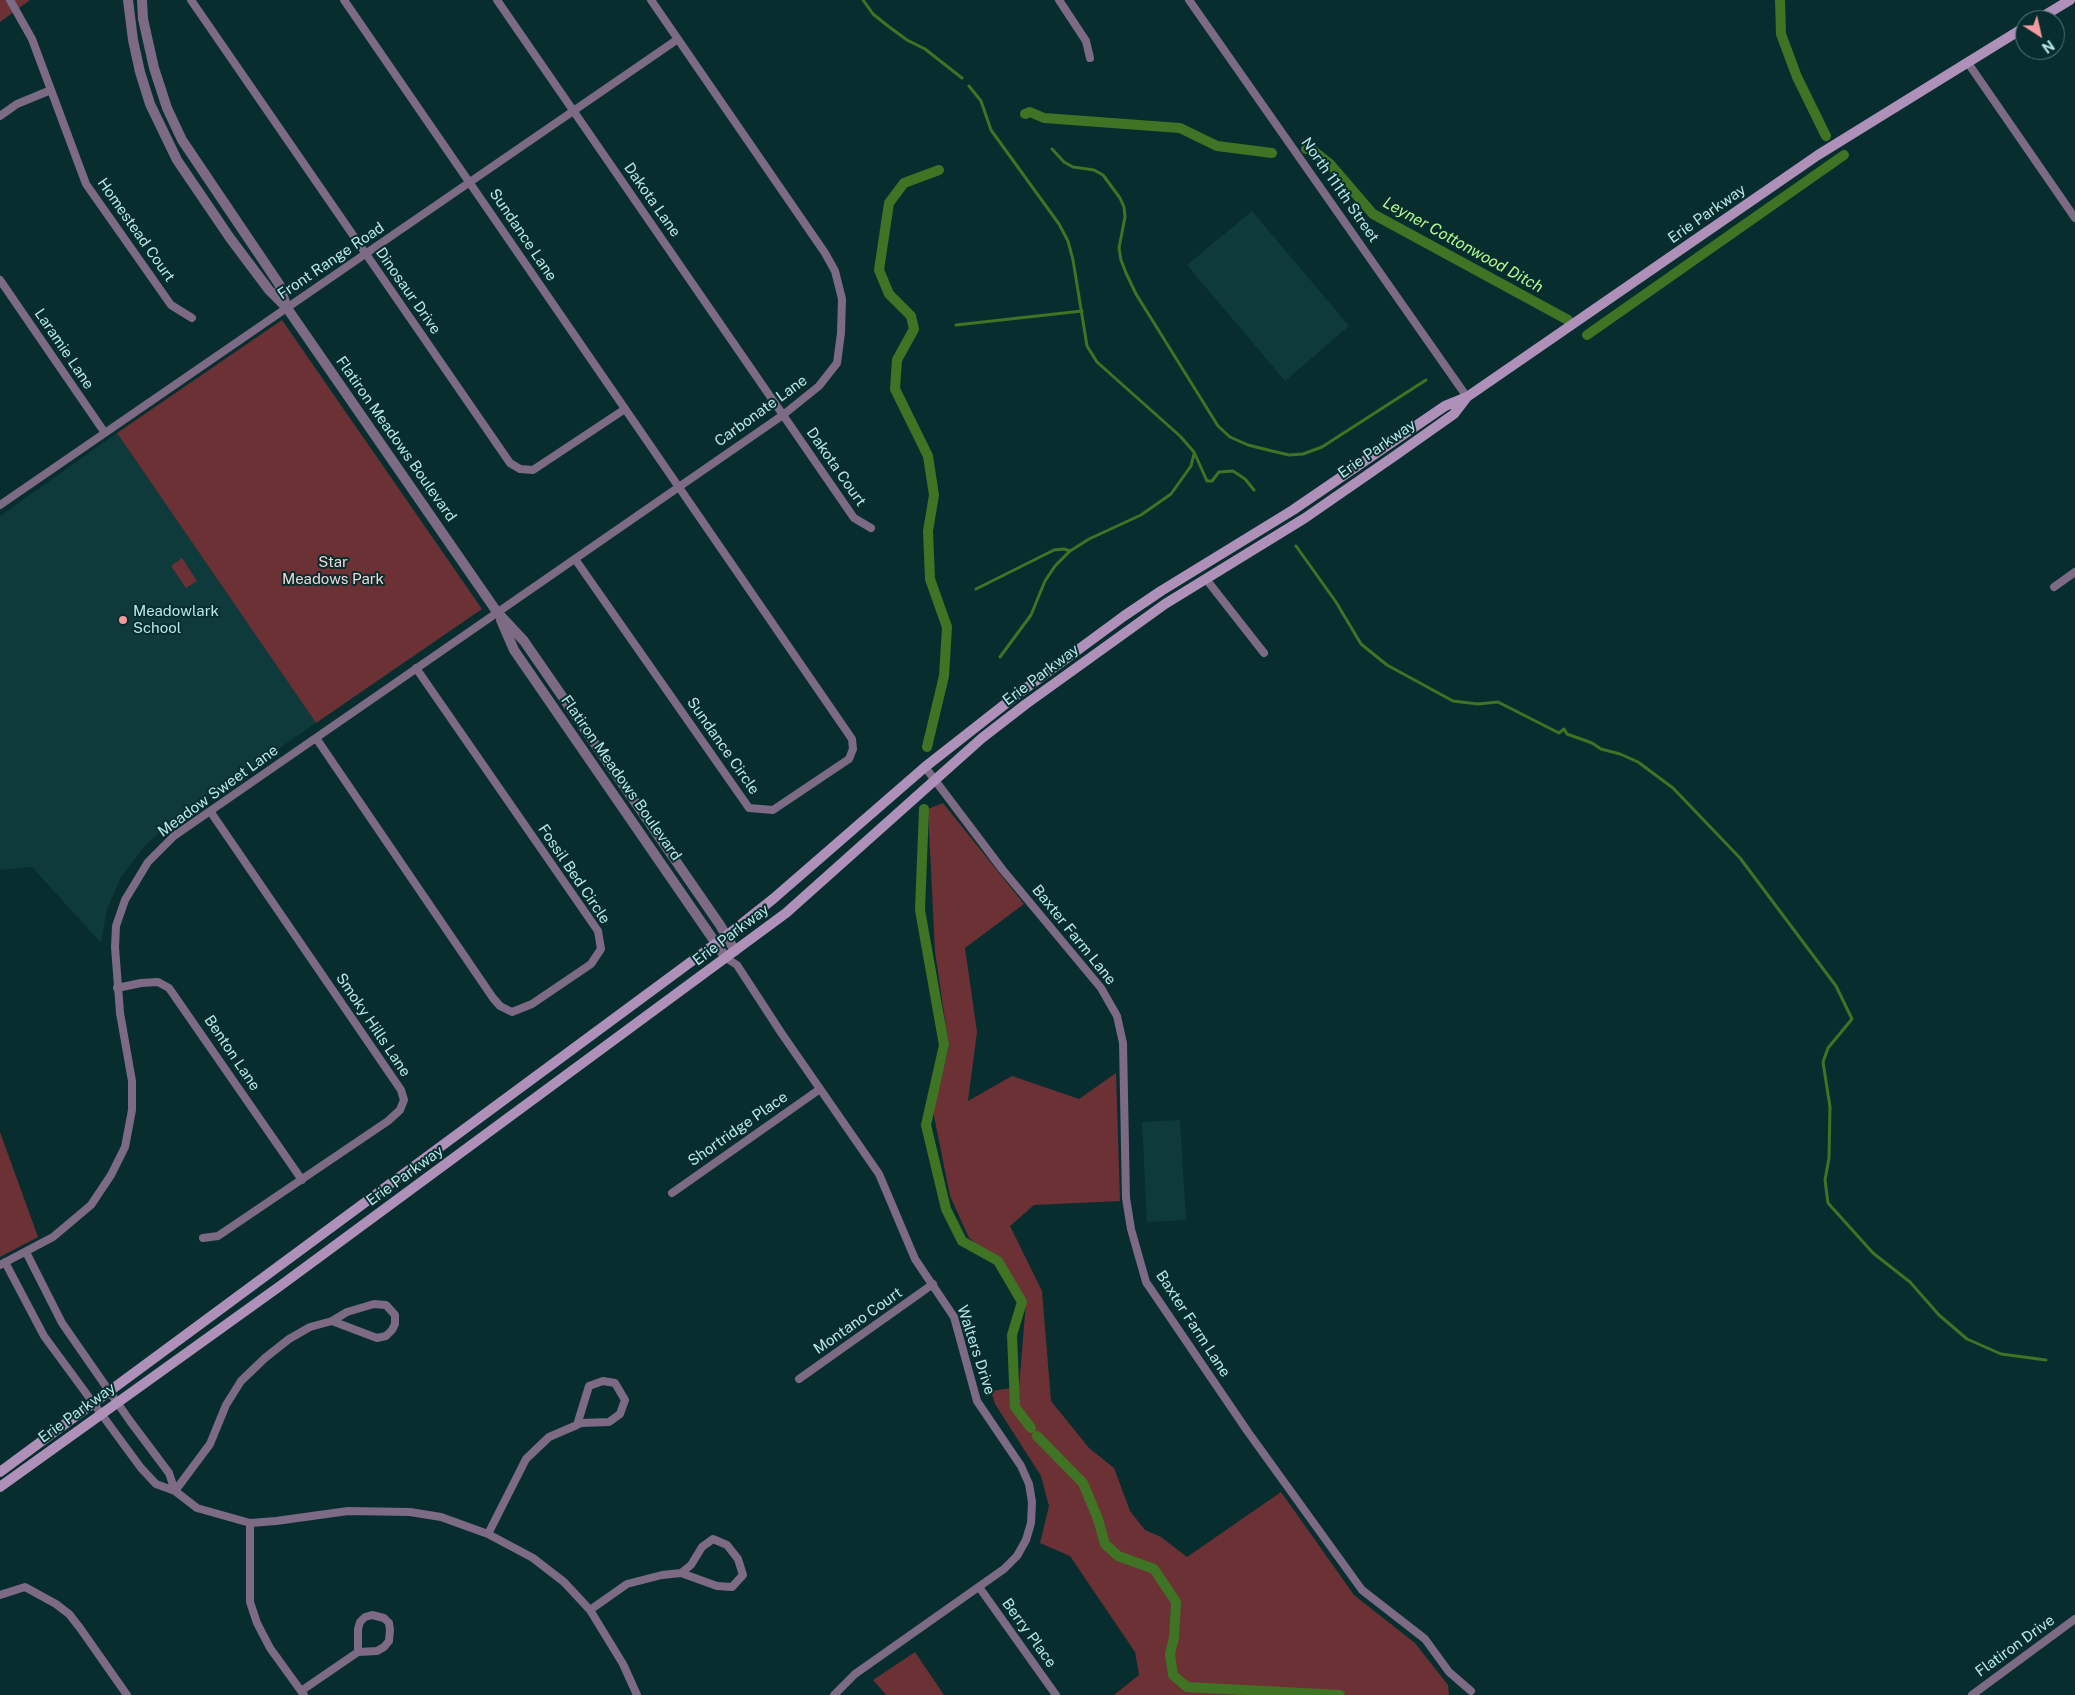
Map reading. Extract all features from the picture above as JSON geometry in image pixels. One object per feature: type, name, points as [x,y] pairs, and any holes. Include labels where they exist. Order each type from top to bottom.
[{"type":"main road","points":[[2054,10],[2070,0]]},
{"type":"main road","name":"Erie Parkway","points":[[0,1472],[726,935],[773,899],[925,766],[1018,694],[1124,616],[1183,577],[1294,510],[1445,406],[1467,397],[1818,155],[2015,33]]},
{"type":"main road","name":"Erie Parkway","points":[[0,1487],[280,1286],[786,913],[982,738],[1042,693],[1132,627],[1304,518],[1388,460],[1454,414],[1467,397]]},
{"type":"street","name":"Homestead Court","points":[[10,0],[32,39],[86,184],[171,305],[192,318]]},
{"type":"street","name":"Flatiron Meadows Boulevard","points":[[128,0],[133,40],[150,104],[163,135],[188,177],[269,290],[287,308],[497,612],[524,641],[726,935],[731,954]]},
{"type":"street","name":"Flatiron Meadows Boulevard","points":[[142,0],[154,68],[167,108],[182,140],[279,284],[287,308]]},
{"type":"street","name":"Dinosaur Drive","points":[[191,0],[510,462],[520,469],[533,470],[545,464],[625,409]]},
{"type":"street","name":"Sundance Lane","points":[[344,0],[679,486]]},
{"type":"street","name":"Dakota Lane","points":[[497,0],[783,415]]},
{"type":"street","name":"Carbonate Lane","points":[[497,612],[783,415],[819,386],[837,363],[841,334],[842,299],[835,271],[825,253],[651,0]]},
{"type":"street","points":[[1059,0],[1086,41],[1090,58]]},
{"type":"street","name":"North 111th Street","points":[[1189,0],[1467,397]]},
{"type":"street","name":"Front Range Road","points":[[0,505],[678,39]]},
{"type":"street","points":[[1968,63],[2075,218]]},
{"type":"street","points":[[0,116],[17,104],[50,90]]},
{"type":"street","name":"Laramie Lane","points":[[0,280],[105,433]]},
{"type":"street","name":"Dakota Court","points":[[783,415],[854,518],[870,528]]},
{"type":"street","name":"Sundance Circle","points":[[575,559],[749,808],[773,810],[849,759],[853,749],[852,739],[679,486]]},
{"type":"street","points":[[2054,587],[2075,572]]},
{"type":"street","points":[[1206,579],[1264,653]]},
{"type":"street","name":"Flatiron Meadows Boulevard","points":[[497,612],[514,650],[716,942],[731,954]]},
{"type":"street","name":"Meadow Sweet Lane","points":[[2,1264],[53,1237],[91,1205],[111,1175],[125,1147],[132,1110],[132,1081],[117,988],[116,926],[131,888],[148,862],[174,836],[497,612]]},
{"type":"street","name":"Fossil Bed Circle","points":[[316,738],[500,1006],[512,1012],[532,1004],[591,964],[601,950],[598,930],[416,668]]},
{"type":"street","name":"Baxter Farm Lane","points":[[925,766],[1002,869],[1101,988],[1117,1016],[1123,1043],[1126,1198],[1131,1229],[1146,1282],[1248,1432],[1362,1590],[1425,1639],[1449,1672],[1471,1691]]},
{"type":"street","name":"Smoky Hills Lane","points":[[203,1238],[218,1236],[388,1121],[400,1110],[404,1100],[402,1090],[210,811]]},
{"type":"street","name":"Walters Drive","points":[[731,954],[782,1034],[879,1174],[916,1259],[954,1317],[978,1401],[1021,1466],[1029,1484],[1032,1502],[1031,1522],[1026,1540],[1017,1556],[1004,1569],[855,1674],[834,1695]]},
{"type":"street","name":"Benton Lane","points":[[117,988],[158,982],[169,988],[302,1180]]},
{"type":"street","name":"Shortridge Place","points":[[672,1192],[820,1089]]},
{"type":"street","points":[[26,1252],[62,1323],[169,1473],[175,1491]]},
{"type":"street","points":[[2,1264],[44,1336],[141,1468],[156,1484],[175,1491],[197,1508],[250,1523],[348,1511],[410,1512],[441,1517],[488,1534],[533,1558],[564,1582],[590,1610],[623,1664],[637,1695]]},
{"type":"street","name":"Montano Court","points":[[800,1379],[933,1284]]},
{"type":"street","points":[[175,1491],[210,1444],[226,1405],[242,1381],[265,1358],[289,1339],[310,1327],[332,1321],[347,1312],[374,1304],[386,1305],[395,1315],[395,1324],[392,1330],[386,1336],[377,1338],[332,1321]]},
{"type":"street","points":[[488,1534],[526,1459],[549,1437],[577,1425],[609,1422],[620,1414],[625,1400],[615,1383],[603,1381],[589,1386],[577,1425]]},
{"type":"street","points":[[250,1523],[250,1602],[257,1623],[270,1648],[302,1693],[358,1652],[377,1651],[389,1641],[389,1623],[384,1618],[372,1615],[365,1617],[360,1622],[358,1629],[358,1652]]},
{"type":"street","points":[[590,1610],[627,1584],[662,1574],[681,1573],[717,1586],[732,1587],[743,1575],[738,1559],[728,1545],[714,1539],[702,1547],[690,1565],[681,1573]]},
{"type":"street","points":[[0,1595],[25,1587],[56,1604],[69,1614],[127,1695]]},
{"type":"street","name":"Berry Place","points":[[979,1587],[1056,1695]]},
{"type":"street","name":"Flatiron Drive","points":[[1972,1695],[2075,1619]]},
{"type":"shaded area","points":[[1252,211],[1349,326],[1285,381],[1187,265]]},
{"type":"shaded area","name":"Meadowlark School","points":[[117,433],[316,723],[182,815],[146,844],[121,877],[107,909],[101,943],[32,867],[0,870],[0,516]]},
{"type":"shaded area","points":[[1180,1120],[1186,1220],[1147,1222],[1142,1122]]},
{"type":"green space","points":[[0,0],[30,0],[0,22]]},
{"type":"green space","name":"Star Meadows Park","points":[[282,320],[482,609],[316,723],[117,433]]},
{"type":"green space","points":[[182,558],[197,581],[186,588],[171,566]]},
{"type":"green space","points":[[943,803],[1024,904],[965,948],[977,1032],[968,1101],[1012,1076],[1079,1099],[1116,1073],[1120,1201],[1034,1205],[1010,1226],[1042,1291],[1051,1401],[1089,1448],[1114,1468],[1130,1511],[1145,1530],[1161,1537],[1187,1557],[1281,1492],[1354,1595],[1415,1643],[1448,1685],[1449,1695],[1114,1695],[1139,1675],[1135,1652],[1070,1556],[1040,1543],[1049,1506],[1041,1476],[995,1404],[991,1391],[1019,1387],[1026,1302],[1001,1263],[969,1238],[950,1196],[933,1111],[949,1047],[935,952],[928,809]]},
{"type":"green space","points":[[0,1132],[38,1237],[0,1257]]},
{"type":"green space","points":[[915,1652],[944,1695],[886,1695],[873,1680]]},
{"type":"waterway","points":[[863,0],[873,14],[888,26],[907,40],[925,49],[962,78]]},
{"type":"waterway","name":"Leyner Cottonwood Ditch","points":[[1780,0],[1781,34],[1797,77],[1826,136]]},
{"type":"waterway","points":[[969,86],[981,101],[991,130],[1059,224],[1068,241],[1073,260],[1087,346],[1097,362],[1180,436],[1194,452],[1207,481],[1212,481],[1219,472],[1233,471],[1245,479],[1254,490]]},
{"type":"waterway","name":"Leyner Cottonwood Ditch","points":[[1025,114],[1030,112],[1044,118],[1180,128],[1217,146],[1272,153]]},
{"type":"waterway","points":[[1052,149],[1064,162],[1073,167],[1094,170],[1103,175],[1120,198],[1124,207],[1125,217],[1119,248],[1126,273],[1136,294],[1218,426],[1230,437],[1248,445],[1289,455],[1303,454],[1322,447],[1426,380]]},
{"type":"waterway","name":"Leyner Cottonwood Ditch","points":[[1306,149],[1311,149],[1330,164],[1373,214],[1568,320]]},
{"type":"waterway","name":"Leyner Cottonwood Ditch","points":[[1587,335],[1844,155]]},
{"type":"waterway","name":"Leyner Cottonwood Ditch","points":[[927,747],[944,676],[947,627],[930,579],[928,531],[934,495],[928,456],[895,389],[897,360],[914,329],[911,316],[889,294],[879,270],[889,203],[904,183],[939,170]]},
{"type":"waterway","points":[[956,325],[1082,311]]},
{"type":"waterway","points":[[1000,657],[1031,615],[1045,581],[1055,566],[1070,551],[1089,539],[1141,515],[1171,494],[1191,466],[1194,454]]},
{"type":"waterway","points":[[1296,546],[1336,602],[1361,644],[1387,665],[1453,701],[1478,704],[1498,702],[1559,733],[1564,729],[1567,734],[1638,762],[1673,788],[1740,858],[1836,986],[1852,1019],[1828,1048],[1823,1062],[1830,1107],[1829,1158],[1825,1180],[1828,1203],[1873,1253],[1910,1282],[1939,1315],[1967,1339],[2001,1354],[2046,1360]]},
{"type":"waterway","points":[[976,589],[1054,550],[1064,549],[1070,551]]},
{"type":"waterway","name":"Leyner Cottonwood Ditch","points":[[924,809],[920,910],[944,1045],[926,1125],[946,1209],[962,1241],[998,1261],[1022,1302],[1012,1335],[1015,1407],[1031,1428]]},
{"type":"waterway","name":"Leyner Cottonwood Ditch","points":[[1037,1436],[1083,1483],[1098,1519],[1105,1544],[1118,1556],[1154,1569],[1176,1602],[1174,1638],[1170,1654],[1173,1675],[1187,1687],[1340,1695]]},
{"type":"place","name":"Meadowlark School","points":[[123,620]]}]
